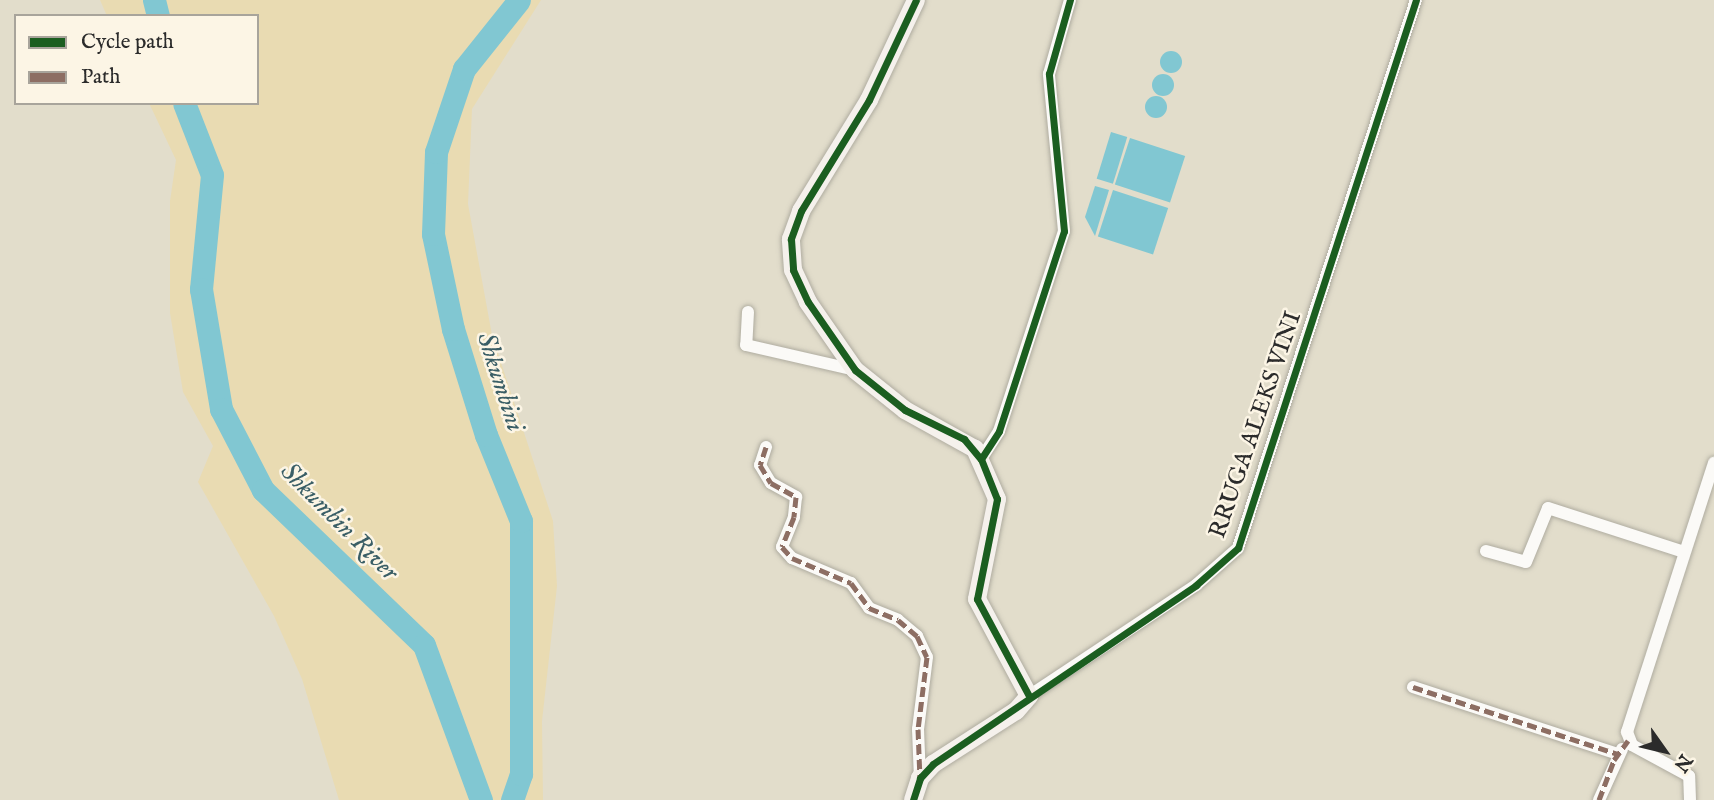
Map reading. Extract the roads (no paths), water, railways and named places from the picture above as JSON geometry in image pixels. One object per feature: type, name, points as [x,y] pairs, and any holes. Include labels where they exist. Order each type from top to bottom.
[{"type":"street","points":[[916,0],[869,100],[801,211],[791,239],[793,270],[808,302],[855,370],[905,411],[964,439],[981,459],[997,499],[977,599],[1029,696]]},
{"type":"street","points":[[981,459],[999,431],[1064,231],[1049,74],[1070,0]]},
{"type":"street","name":"RRUGA ALEKS VINI","points":[[920,778],[933,764],[1016,711],[1029,696],[1196,585],[1238,548],[1416,0]]},
{"type":"street","points":[[748,312],[746,345],[855,370]]},
{"type":"street","points":[[766,447],[760,465],[771,483],[796,497],[794,517],[782,547],[792,558],[851,583],[869,608],[898,620],[917,636],[927,657],[918,729],[920,778],[913,800]]},
{"type":"street","points":[[1599,800],[1618,754],[1628,741],[1629,720],[1713,469]]},
{"type":"street","points":[[1486,551],[1526,562],[1548,508],[1684,552]]},
{"type":"street","points":[[1413,687],[1618,754]]},
{"type":"street","points":[[1628,741],[1689,776],[1690,800]]},
{"type":"water","points":[[1171,51],[1179,54],[1182,62],[1179,70],[1171,73],[1163,70],[1160,62],[1163,54]]},
{"type":"water","points":[[1163,74],[1171,77],[1174,85],[1171,93],[1163,96],[1155,93],[1152,85],[1155,77]]},
{"type":"water","points":[[1156,96],[1164,99],[1167,107],[1164,115],[1156,118],[1148,115],[1145,107],[1148,99]]},
{"type":"water","points":[[1111,132],[1127,137],[1113,184],[1097,179]]},
{"type":"water","points":[[1130,138],[1185,156],[1170,203],[1115,185]]},
{"type":"water","points":[[1095,186],[1109,190],[1095,236],[1085,217]]},
{"type":"water","points":[[1113,190],[1168,208],[1153,255],[1098,237]]},
{"type":"waterway","name":"Shkumbin River","points":[[154,0],[158,14]]},
{"type":"waterway","name":"Shkumbini","points":[[512,800],[521,774],[521,521],[486,435],[453,329],[433,234],[436,152],[464,69],[519,0]]},
{"type":"waterway","name":"Shkumbin River","points":[[185,105],[212,175],[201,289],[221,409],[263,490],[424,645],[481,800]]}]
